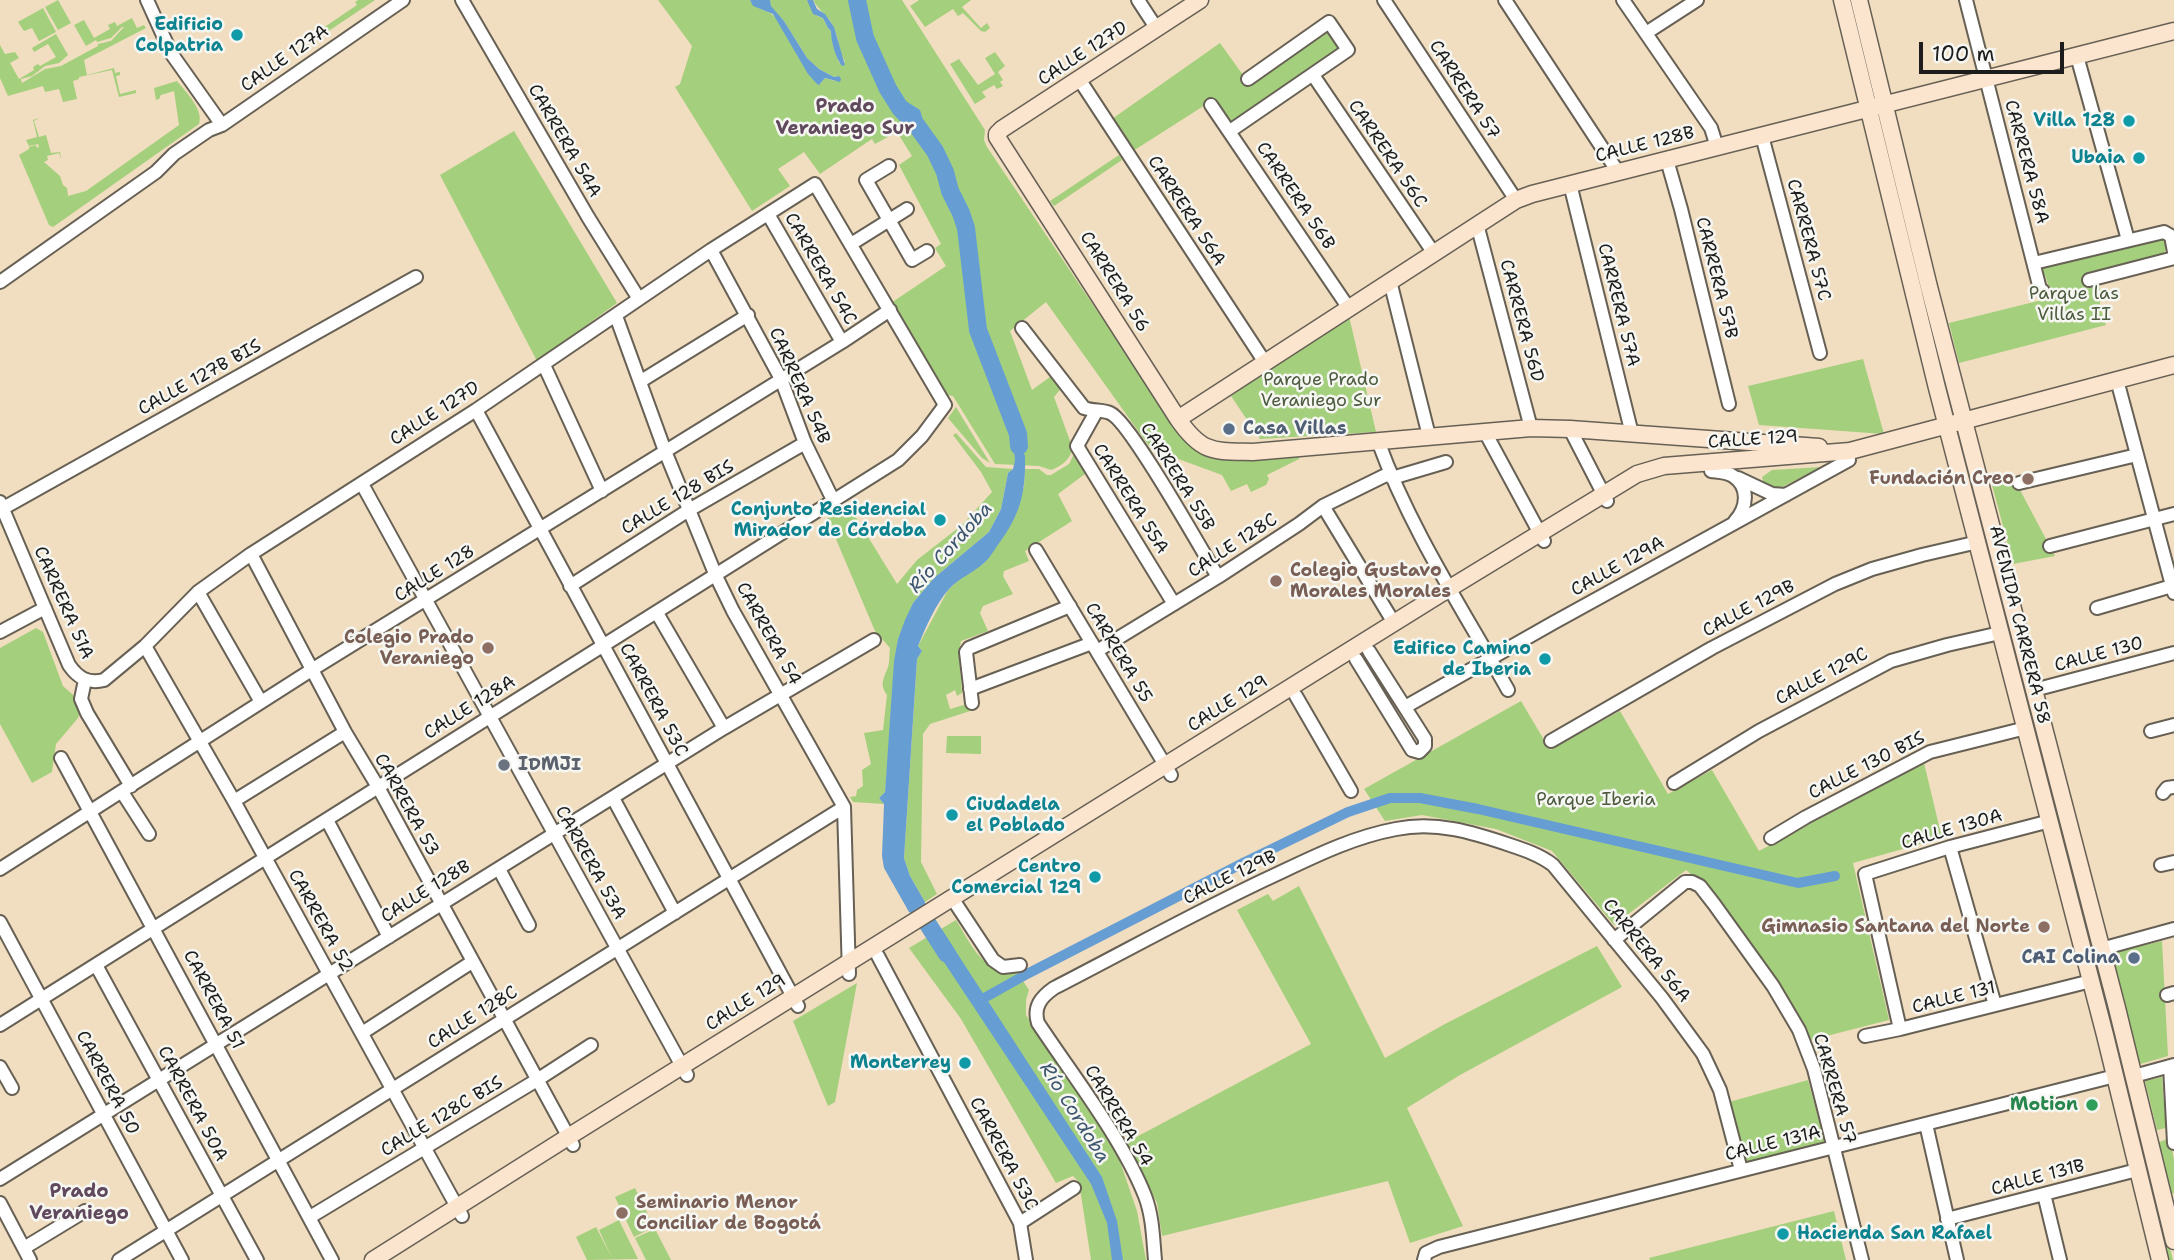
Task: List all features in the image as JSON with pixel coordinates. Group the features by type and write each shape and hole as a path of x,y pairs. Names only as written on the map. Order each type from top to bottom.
{"main road":[{"name":"CALLE 127D","path":"1001,144 997,134 1002,129 1200,0"},
{"name":"AVENIDA CARRERA 58","path":"1842,0 1877,107 1957,429 2034,690 2150,1139 2169,1202 2174,1241"},
{"name":"AVENIDA CARRERA 58","path":"1859,0 1877,107"},
{"name":"CALLE 128B","path":"1178,419 1516,200 2174,31"},
{"name":"CARRERA 56","path":"1001,144 1178,419 1194,439 1207,448 1216,450 1253,452 1378,441"},
{"name":"CALLE 129","path":"1605,497 1651,477 1849,456 2118,385 2174,365"},
{"name":"CALLE 129","path":"2118,385 2174,375"},
{"path":"1378,441 1531,428 1570,429 1769,443 1849,456"},
{"name":"AVENIDA CARRERA 58","path":"1957,429 1978,542 2000,633 2091,981 2160,1260"},
{"name":"CALLE 129","path":"1168,770 1362,655 1452,593 1644,471 1664,466 1849,456"},
{"name":"CALLE 129","path":"373,1260 460,1211 1168,770 1394,623 1452,593"},
{"name":"CALLE 129","path":"849,968 878,956 904,934"},
{"name":"CALLE 129","path":"393,1260 460,1211"}],"street":[{"path":"147,0 171,53 222,125"},
{"name":"CALLE 127A","path":"0,282 160,169 213,136 222,125 403,0"},
{"name":"CARRERA 54A","path":"462,0 588,217 639,299"},
{"path":"1138,0 1157,29"},
{"name":"CARRERA 57","path":"1384,0 1516,200"},
{"path":"1505,0 1618,172"},
{"path":"1623,0 1711,128 1717,147"},
{"path":"1646,33 1697,0"},
{"name":"CARRERA 58A","path":"1966,0 2040,289 2043,291"},
{"path":"1230,131 1348,50 1329,22 1248,79"},
{"path":"2077,56 2128,240"},
{"name":"CARRERA 56C","path":"1313,75 1433,252"},
{"name":"CARRERA 56A","path":"1079,79 1264,361"},
{"name":"CARRERA 56B","path":"1211,105 1348,307"},
{"name":"CARRERA 57C","path":"1762,136 1820,353"},
{"name":"CARRERA 57B","path":"1667,160 1729,404"},
{"path":"889,166 866,180 912,260 927,251"},
{"name":"CALLE 127D","path":"85,680 104,680 145,646 198,592 251,554 476,410 711,250 815,184 851,244"},
{"name":"CARRERA 57A","path":"1570,184 1632,434"},
{"path":"890,310 851,244 907,209"},
{"name":"CARRERA 54C","path":"768,214 842,342"},
{"name":"CARRERA 56D","path":"1477,224 1531,428"},
{"path":"2034,263 2167,233 2171,236 2174,252"},
{"name":"CARRERA 54B","path":"711,250 781,379 805,443 833,500"},
{"path":"2089,280 2174,258"},
{"name":"CALLE 127B BIS","path":"1,507 416,277"},
{"path":"1390,281 1429,436"},
{"name":"CALLE 128","path":"0,869 313,669 890,310"},
{"name":"CALLE 128A","path":"0,1025 898,460 922,436 945,405 890,310"},
{"path":"641,381 748,315"},
{"name":"CARRERA 54","path":"616,316 716,576 844,807 849,968"},
{"name":"CARRERA 55B","path":"1023,328 1084,408 1109,412 1121,420 1218,577"},
{"path":"544,365 601,491"},
{"path":"2097,608 2173,590 2118,385"},
{"name":"CARRERA 53C","path":"476,410 795,1002"},
{"name":"CARRERA 55A","path":"1096,412 1077,446 1174,604"},
{"path":"1570,429 1605,497"},
{"path":"1485,432 1542,537"},
{"path":"1378,441 1415,526 1508,690"},
{"name":"CALLE 128 BIS","path":"570,586 689,510 805,443"},
{"path":"2019,483 2137,455"},
{"name":"CALLE 129A","path":"1405,707 1786,495 1849,456"},
{"name":"CALLE 128C","path":"970,689 1094,647 1218,577 1323,506 1391,476 1446,462"},
{"name":"CALLE 129","path":"1711,471 1734,477 1743,488 1746,503 1739,517 1730,526"},
{"path":"1734,477 1772,494 1786,495"},
{"name":"CARRERA 53A","path":"362,484 685,1070"},
{"path":"1323,506 1394,623"},
{"name":"CARRERA 51A","path":"1,507 69,665 85,680 81,699 87,713 149,834"},
{"path":"2050,546 2174,513"},
{"name":"CALLE 129B","path":"1551,741 1712,648 1835,584 1884,565 1978,542"},
{"name":"CARRERA 55","path":"1036,550 1168,770"},
{"name":"CARRERA 53","path":"251,554 345,732 378,787 570,1141"},
{"path":"198,592 261,702"},
{"path":"972,703 968,648 1070,606"},
{"path":"0,632 45,608"},
{"path":"657,613 724,728"},
{"name":"CALLE 129C","path":"1674,783 1759,731 1884,665 1937,648 2000,633"},
{"name":"CALLE 128B","path":"0,1179 724,728 874,640"},
{"name":"CARRERA 52","path":"145,646 234,801 460,1211"},
{"name":"CALLE 130","path":"2034,690 2174,653"},
{"path":"1362,655 1405,707 1425,739 1425,746 1419,751 1412,750 1362,655"},
{"path":"1296,696 1351,791"},
{"path":"2151,731 2174,725"},
{"name":"CALLE 130 BIS","path":"1771,838 1930,752 2025,728"},
{"path":"234,801 345,732"},
{"name":"CARRERA 51","path":"61,758 332,1260"},
{"path":"613,798 675,913"},
{"name":"CALLE 128C","path":"119,1260 844,807"},
{"path":"327,820 390,937"},
{"name":"CALLE 130A","path":"1900,1029 1865,873 2050,821"},
{"name":"CARRERA 56A","path":"1447,827 1479,834 1544,858 1553,865 1662,998 1703,1054 1719,1087 1741,1171"},
{"name":"CALLE 129B","path":"1041,998 1054,988 1243,889 1342,844 1397,828 1447,827"},
{"path":"1950,847 1995,1005"},
{"path":"499,869 529,925"},
{"name":"CARRERA 57","path":"1614,940 1685,882 1700,886 1714,904 1773,986 1799,1030 1814,1069 1862,1260"},
{"path":"949,906 993,960 1003,967 1020,965"},
{"name":"CARRERA 50","path":"0,922 182,1260"},
{"path":"2101,949 2174,929"},
{"name":"CARRERA 53C","path":"878,956 1020,1223 1026,1260"},
{"path":"362,1033 472,962"},
{"name":"CARRERA 50A","path":"96,965 257,1260"},
{"name":"CALLE 131","path":"1865,1036 2091,981"},
{"name":"CARRERA 54","path":"1041,998 1035,1015 1038,1023 1119,1145 1145,1197 1151,1220 1155,1260"},
{"name":"CALLE 128C BIS","path":"310,1217 591,1045"},
{"path":"2134,1076 2172,1066 2174,1136 2150,1139"},
{"path":"0,1067 12,1088"},
{"name":"CALLE 131A","path":"1424,1260 1426,1253 1439,1247 2115,1076"},
{"path":"1926,1124 1957,1260"},
{"name":"CALLE 131B","path":"1947,1219 2137,1170"},
{"path":"1020,1223 1074,1188"},
{"path":"2044,1194 2060,1260"},
{"path":"0,1203 27,1254 85,1211"}],"green space":[{"path":"58,0 71,23 58,30 45,7"},
{"path":"375,0 327,32 323,28 357,5 355,2"},
{"path":"658,0 750,0 776,18 801,61 820,84 825,78 835,81 839,76 834,77 819,69 807,58 784,21 771,7 770,0 807,0 831,31 839,63 845,62 834,28 813,0 854,0 869,57 878,50 863,0 902,0 985,130 984,140 987,147 1186,440 1208,457 1248,460 1299,456 1299,459 1267,475 1269,479 1266,485 1251,492 1247,484 1231,491 1222,475 1151,449 1046,302 1010,331 1032,390 1054,374 1063,386 1054,397 1073,449 1065,462 1051,470 1039,466 995,464 953,396 947,395 891,303 946,266 935,248 941,244 899,165 912,156 897,132 875,144 872,139 820,174 804,152 778,169 790,186 752,211 675,87 680,84 692,46"},
{"path":"919,0 971,0 962,7 981,28 987,23 990,28 985,32 981,31 963,13 958,16 953,9 925,27 910,6"},
{"path":"43,8 56,32 39,41 32,28 24,31 18,22"},
{"path":"132,18 137,28 144,25 146,28 84,60 87,75 114,68 115,73 120,72 120,75 116,76 120,94 136,90 136,93 119,97 112,70 79,77 73,81 77,99 63,102 59,89 45,92 43,86 8,96 0,78 0,45 5,54 15,52 19,58 10,63 19,79 34,70 33,67 38,64 40,66 56,57 48,44 34,52 32,48 56,34 68,55 59,63 45,66 32,76 21,79 22,83 45,69 61,66 98,44 111,41 124,27 111,38 97,42 96,40 86,46 74,25 84,20 94,38 110,29 108,25 115,22 117,26"},
{"path":"1327,28 1342,50 1231,124 1213,100 1133,151 1112,119 1220,43 1248,82"},
{"path":"995,52 1005,66 998,72 1003,86 997,89 994,85 982,92 986,97 975,104 950,64 959,59 978,85 995,74 985,58"},
{"path":"177,81 197,107 199,124 53,227 49,225 19,155 29,147 39,147 38,144 29,146 26,140 37,137 33,120 39,118 34,121 39,137 46,135 51,153 60,152 61,159 59,153 47,156 48,160 44,162 60,176 68,196 86,191 179,125 174,91 161,95 156,100 154,88"},
{"path":"514,131 617,303 537,361 440,175"},
{"path":"1119,155 1122,160 1054,206 1050,201"},
{"name":"Parque las Villas II","path":"2158,236 2165,245 2163,257 2100,274 2100,307 2106,325 1959,363 1949,323 2046,299 2050,290 2040,266"},
{"name":"Parque Prado Veraniego Sur","path":"1349,316 1376,432 1260,439 1231,396"},
{"path":"1863,359 1884,434 1759,425 1748,386"},
{"path":"956,407 990,463 982,458 948,418"},
{"path":"956,433 986,467 1013,469 1008,473 1001,509 989,532 934,578 913,603 898,639 885,792 879,798 884,804 853,802 850,797 856,796 857,790 863,786 862,770 871,764 864,733 883,730 887,695 883,681 889,665 890,648 875,631 827,518 849,506 897,584 917,560 962,525 992,492 981,472 953,435"},
{"path":"1075,452 1085,474 1058,494 1072,521 1025,551 1029,561 1004,571 1003,576 1013,594 983,606 980,613 988,631 961,641 959,652 962,693 957,696 955,690 946,695 950,709 967,704 970,711 930,724 923,734 921,862 937,894 925,902 910,876 904,858 917,659 922,651 918,646 948,590 963,576 984,563 1024,487 1025,469 1039,469 1051,475 1069,464"},
{"path":"1822,467 1776,490 1765,488 1762,477 1772,470"},
{"path":"2011,473 2055,556 2013,564 1990,477"},
{"path":"1975,514 1996,567 2173,1260 2164,1260"},
{"path":"36,628 43,632 63,686 82,703 78,718 56,744 52,772 32,783 0,724 0,648"},
{"name":"Parque Iberia","path":"1521,701 1550,750 1620,711 1668,794 1712,770 1759,851 1924,763 1942,838 1853,863 1889,1020 1807,1041 1706,887 1686,870 1614,925 1552,851 1496,829 1422,815 1385,821 1364,789"},
{"path":"947,736 981,736 981,754 946,753"},
{"path":"1299,886 1385,1058 1597,946 1622,987 1460,1075 1407,1108 1463,1226 1410,1243 1388,1181 1162,1236 1157,1203 1127,1142 1311,1044 1237,910 1268,894 1273,901"},
{"path":"956,920 973,948 987,964 1006,972 1018,973 1029,990 1026,1015 1116,1150 1137,1211 1146,1260 1091,1260 1079,1182 1073,1176 1056,1183 961,1019 909,948"},
{"path":"2162,941 2168,1056 2137,1065 2110,953"},
{"path":"857,983 835,1102 828,1106 793,1021"},
{"path":"2162,1077 2166,1128 2157,1130 2145,1081"},
{"path":"1808,1080 1825,1143 1745,1162 1729,1102"},
{"path":"2170,1138 2174,1160 2174,1193 2170,1194 2157,1143"},
{"path":"635,1188 654,1227 634,1237 615,1197"},
{"name":"Hacienda San Rafael","path":"1834,1211 1846,1260 1649,1258"},
{"path":"619,1220 638,1259 587,1260 576,1237 596,1227 612,1258 599,1230"},
{"path":"655,1229 671,1260 646,1260 635,1238"}],"water":[{"path":"750,0 770,0 771,6 784,21 807,58 819,69 834,77 839,76 840,82 825,78 817,84 808,74 773,14 753,6"},
{"path":"807,0 813,0 817,9 825,14 834,27 845,65 842,66 835,54 831,31 823,18 813,14"},
{"path":"854,0 863,0 878,50 874,60 869,58"},
{"path":"888,85 901,98 920,110 923,120 919,123 910,122 898,111 885,94 883,88"},
{"path":"1014,416 1017,416 1018,430 1022,433 1026,448 1023,451 1023,493 1016,514 988,560 953,585 944,595 918,646 922,651 917,659 904,858 910,876 925,902 909,912 884,868 884,804 879,798 885,792 894,661 898,639 913,603 934,578 989,532 1001,509 1008,473 1013,469 1015,460 1017,436 1011,431"},
{"path":"942,930 1102,1177 1117,1221 1123,1260 1112,1260 1107,1223 1091,1184 928,938"}],"waterway":[{"name":"Río Cordoba","path":"857,0 865,38 888,89 935,151 961,213 966,228 978,330 1018,434 1019,446"},
{"path":"977,1002 1243,863 1348,812 1390,798 1420,798 1478,809 1798,883 1835,876"},
{"name":"Río Cordoba","path":"915,904 947,954"}],"place":[{"name":"Edificio Colpatria","path":"237,35"},
{"name":"Villa 128","path":"2129,121"},
{"name":"Ubaia","path":"2139,158"},
{"name":"Casa Villas","path":"1229,429"},
{"name":"Fundación Creo","path":"2028,479"},
{"name":"Conjunto Residencial Mirador de Córdoba","path":"940,520"},
{"name":"Colegio Gustavo Morales Morales","path":"1276,581"},
{"name":"Colegio Prado Veraniego","path":"488,648"},
{"name":"Edifico Camino de Iberia","path":"1545,659"},
{"name":"IDMJI","path":"504,765"},
{"name":"Ciudadela el Poblado","path":"952,815"},
{"name":"Centro Comercial 129","path":"1095,877"},
{"name":"Gimnasio Santana del Norte","path":"2044,927"},
{"name":"CAI Colina","path":"2134,958"},
{"name":"Monterrey","path":"965,1063"},
{"name":"Motion","path":"2092,1105"},
{"name":"Seminario Menor Conciliar de Bogotá","path":"622,1213"},
{"name":"Hacienda San Rafael","path":"1783,1234"}],"district":[{"name":"Prado Veraniego Sur","path":"845,118"},
{"name":"Prado Veraniego","path":"79,1203"}]}
